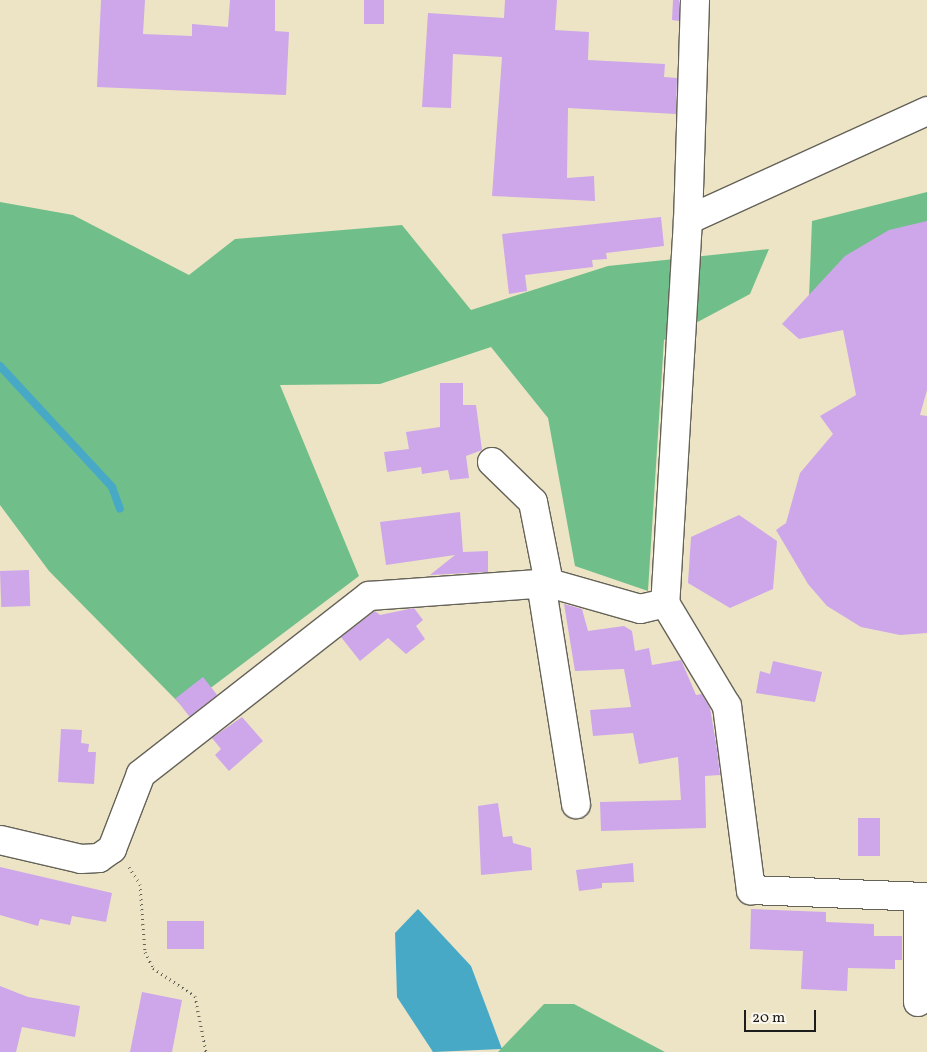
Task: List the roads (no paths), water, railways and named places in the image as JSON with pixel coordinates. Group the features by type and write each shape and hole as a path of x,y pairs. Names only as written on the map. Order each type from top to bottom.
{"street":[{"path":"695,0 688,220 665,603 727,706 751,890 923,897 918,1002"},
{"path":"688,220 927,111"},
{"path":"492,462 533,502 576,804"},
{"path":"0,840 81,859 99,858 112,849 140,774 368,596 545,583 640,609 665,603"}],"water":[{"path":"418,909 471,966 502,1049 433,1052 397,997 395,933"}],"waterway":[{"path":"0,366 112,487 120,509"}]}
